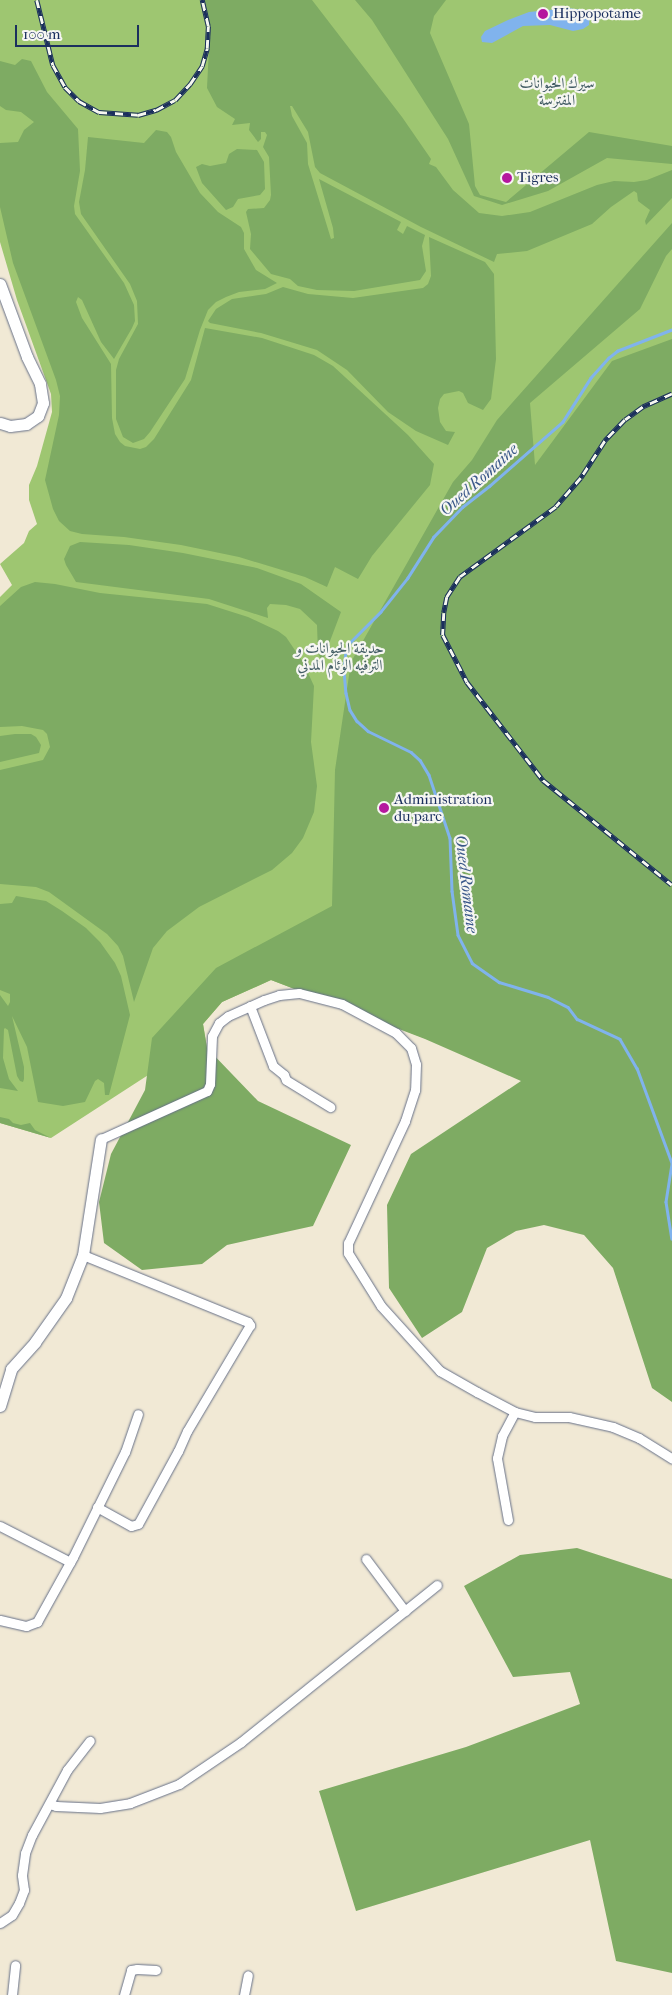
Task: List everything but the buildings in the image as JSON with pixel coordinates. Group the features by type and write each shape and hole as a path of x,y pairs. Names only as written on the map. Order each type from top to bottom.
{"street":[{"path":"0,284 20,340 40,384 43,404 38,416 26,424 10,426 0,423"},
{"path":"0,1406 10,1369 35,1342 66,1298 83,1255 101,1140 207,1091 210,1084 212,1036 219,1024 228,1016 279,995 299,993 342,1004 396,1034 411,1048 416,1064 415,1090 405,1121 348,1243 348,1253 361,1270 381,1306 440,1371 515,1412 536,1417 569,1417 613,1428 639,1438 672,1459"},
{"path":"250,1006 273,1066 284,1075 286,1080 330,1107"},
{"path":"83,1255 248,1322 250,1325 186,1431 178,1451 138,1524 131,1526 97,1507"},
{"path":"508,1520 497,1458 502,1436 515,1412"},
{"path":"0,1620 26,1626 37,1622 70,1562 125,1452 138,1414"},
{"path":"0,1526 70,1562"},
{"path":"366,1558 405,1611"},
{"path":"50,1804 56,1806 100,1808 130,1803 179,1784 241,1742 437,1585"},
{"path":"0,1922 12,1915 19,1904 24,1890 22,1875 25,1853 32,1835 67,1770 90,1741"},
{"path":"12,1995 15,1965"},
{"path":"124,1995 131,1970 137,1968 156,1970"},
{"path":"244,1995 248,1975"}],"green space":[{"name":"حديقة الحيوانات و الترفيه الوئام المدني","path":"0,0 672,0 672,1255 558,1106 503,1068 271,980 222,1002 203,1024 207,1048 176,1057 51,1138 0,1123 0,597 12,585 0,564 24,543 29,531 37,524 29,500 29,485 37,466 52,412 51,394 17,300 0,242"},
{"path":"202,0 312,0 402,117 431,159 429,164 436,167 453,190 479,213 502,216 530,212 597,185 614,181 634,182 647,180 672,170 672,198 646,225 645,221 650,210 638,201 637,193 634,191 611,207 592,224 527,251 497,254 494,262 421,227 320,173 315,167 308,132 292,106 290,106 292,116 307,143 308,164 331,239 334,238 333,228 319,179 401,222 397,230 403,234 407,226 425,235 422,246 426,271 420,280 354,291 317,290 298,286 290,279 271,274 250,249 251,234 246,212 248,209 264,208 271,195 269,157 263,147 267,135 265,132 261,132 261,139 258,142 249,130 250,123 232,125 235,119 217,107 207,88 210,27"},
{"path":"355,0 446,0 434,16 430,33 469,124 475,186 480,195 506,202 589,132 672,146 672,164 607,158 548,191 502,205 474,196 448,139 372,20"},
{"path":"22,59 31,61 47,92 78,129 80,171 74,206 75,214 124,283 134,305 135,321 114,359 101,342 82,300 78,297 76,302 82,318 111,364 112,418 115,434 120,442 125,446 140,449 146,447 154,439 191,380 205,328 262,338 314,355 333,366 408,435 434,464 430,485 372,556 358,579 335,567 327,587 305,577 239,557 181,545 124,537 82,534 70,531 59,521 53,509 45,480 59,415 60,396 56,380 13,263 0,207 0,143 18,142 24,130 34,122 21,112 6,110 0,106 0,61 15,65"},
{"path":"156,130 167,132 171,137 176,152 200,193 218,212 241,227 244,233 244,249 256,270 277,283 265,289 239,292 226,297 216,302 208,310 185,379 150,432 144,439 133,443 123,437 116,419 116,370 119,359 138,324 137,301 130,284 81,214 79,202 85,170 88,137 144,143"},
{"path":"237,149 257,150 264,162 265,189 260,195 238,199 233,207 226,210 202,183 196,167 202,164 210,166 226,163 229,154"},
{"path":"672,223 672,249 666,256 640,309 530,403 535,465 612,361 672,339 672,1402 652,1388 613,1268 584,1235 544,1225 516,1231 487,1248 462,1312 422,1338 389,1288 387,1205 411,1154 521,1081 425,1039 271,980 222,1002 203,1024 207,1048 258,1101 351,1145 313,1226 227,1245 202,1264 142,1270 104,1243 99,1202 111,1154 145,1090 152,1038 216,968 332,906 335,770 351,662 453,482 472,460 497,420"},
{"path":"429,237 485,262 494,274 496,359 491,399 483,410 468,403 463,393 459,391 444,394 440,399 438,408 440,422 446,431 455,432 448,445 416,431 388,412 347,370 317,350 261,333 210,323 208,321 216,309 232,299 266,294 283,287 308,294 353,298 423,288 428,284 431,276"},
{"path":"80,542 129,545 183,553 257,568 301,584 341,612 322,662 318,653 317,625 300,609 286,605 270,604 267,608 268,618 209,599 76,582 64,559 70,546"},
{"path":"35,582 100,593 207,604 248,617 278,631 286,637 303,662 314,686 311,742 317,786 314,812 303,838 292,853 272,870 199,907 167,931 153,948 134,1002 123,956 118,946 107,934 49,892 36,887 0,884 0,770 43,760 50,747 47,734 43,730 22,726 0,727 0,606 21,587"},
{"path":"31,734 36,737 41,745 39,753 0,762 0,736"},
{"path":"16,896 46,901 62,911 86,928 100,942 115,963 121,976 130,1015 109,1095 105,1095 104,1083 98,1079 95,1081 85,1102 63,1106 38,1102 27,1047 12,1016 24,1067 24,1079 23,1082 20,1081 17,1076 8,1030 5,1028 3,1058 9,1079 18,1091 0,1088 0,995 8,1006 10,994 0,990 0,904 12,903"},
{"path":"0,1117 21,1125 30,1123 35,1130 51,1138 0,1123"},
{"path":"577,1548 672,1579 672,1973 616,1961 590,1840 356,1911 319,1791 466,1747 580,1704 570,1672 513,1677 464,1586 520,1555"}],"water":[{"path":"568,8 582,10 590,15 589,25 583,29 573,31 550,25 523,26 492,43 482,42 481,37 485,31 508,20 529,12"}],"waterway":[{"name":"Oued Romaine","path":"672,330 618,351 609,358 591,378 563,422 463,507 434,537 408,578 381,612 349,644 346,651 344,671 350,710 357,721 368,731 411,752 420,760 429,775 450,838 452,891 458,935 472,963 499,982 548,997 568,1007 577,1019 620,1039 637,1068 672,1163"},
{"name":"Oued Romaine","path":"672,1164 666,1202 672,1239"}],"railway":[{"path":"37,0 53,65 65,87 79,101 99,112 138,115 156,110 175,100 190,84 202,66 207,48 208,26 202,0"},
{"path":"672,394 643,407 625,420 605,441 581,478 556,507 460,577 447,597 443,635 467,682 543,780 672,885"}],"place":[{"name":"Hippopotame","path":"543,14"},
{"name":"Tigres","path":"507,178"},
{"name":"Administration du parc","path":"384,808"}],"park label":[{"name":"سيرك الحيوانات المفترسة","path":"557,92"}]}
